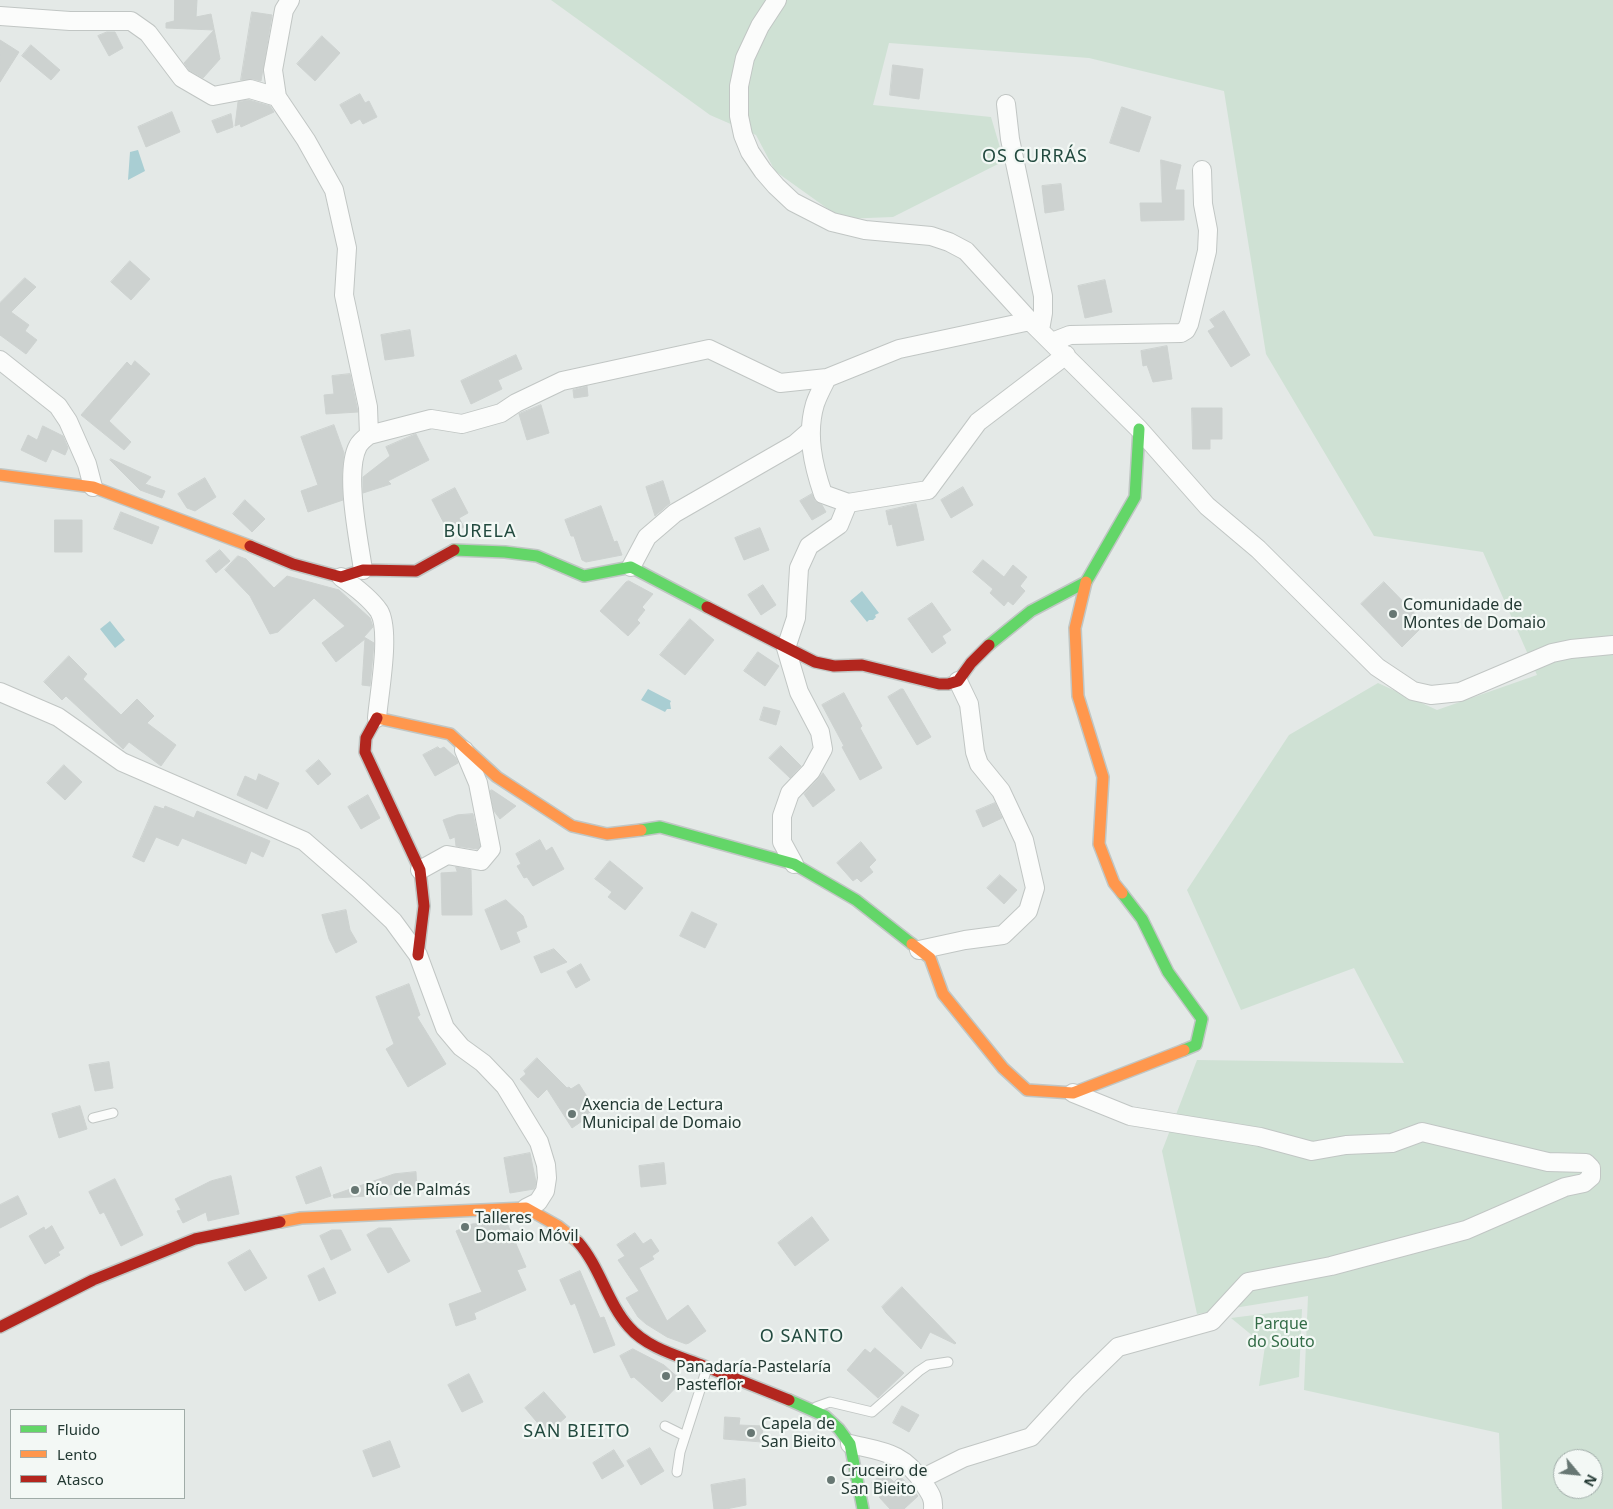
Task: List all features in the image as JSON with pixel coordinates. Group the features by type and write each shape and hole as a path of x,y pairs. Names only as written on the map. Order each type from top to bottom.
{"street":[{"path":"290,0 284,10 273,70 277,97 306,140 334,190 347,248 344,295 368,407 369,435"},
{"path":"777,0 760,26 745,58 739,86 739,116 743,135 750,152 763,172 793,202 832,222 865,230 931,236 949,242 966,251 1041,331 1139,430 1207,506 1258,549 1377,667 1413,690 1431,694 1460,692 1552,653 1613,645"},
{"path":"0,16 70,21 131,21 148,33 182,78 214,96 250,89 277,97"},
{"path":"1006,104 1010,139 1043,296 1041,331"},
{"path":"363,570 353,493 352,470 358,446 369,435 431,419 462,424 501,413 516,403 562,381 709,349 780,383 827,378 899,349 1041,331 1070,335 1181,333 1190,324 1207,251 1208,230 1203,204 1202,170"},
{"path":"827,378 815,404 810,439 816,472 823,494 848,503 928,490 978,422 1066,355"},
{"path":"0,360 58,406 68,421 87,464 93,488"},
{"path":"631,567 647,537 675,513 796,444 811,430"},
{"path":"1073,1093 1196,1045 1202,1018 1168,972 1142,919 1114,883 1098,844 1103,777 1078,696 1075,628 1086,582 1135,497 1139,430"},
{"path":"0,475 93,488 293,564 341,577 353,585 379,612 385,635 377,718 366,738 365,752 420,870 424,906 418,955"},
{"path":"794,864 782,842 782,816 790,793 811,771 823,749 820,732 799,692 786,648 796,618 799,568 809,546 839,525 848,503"},
{"path":"341,577 363,570 416,571 453,550 505,552 537,556 584,576 631,567 815,662 834,666 862,665 939,684 958,681 987,646 1031,611 1086,582"},
{"path":"919,950 965,940 1003,935 1028,911 1035,888 1024,840 1001,791 979,764 975,752 969,704 958,681"},
{"path":"0,692 58,717 122,762 304,841 359,889 393,921 418,955 445,1028 461,1047 483,1063 505,1086 539,1142 546,1164 547,1178 545,1191 538,1202 526,1208 301,1218 195,1239 93,1280 0,1327"},
{"path":"377,718 450,734 497,777 572,826 607,834 660,827 794,864 856,900 930,958 943,994 1003,1068 1027,1090 1073,1093 1130,1116 1260,1137 1312,1151 1346,1145 1392,1143 1422,1132 1548,1162 1586,1163 1592,1168 1591,1177 1584,1183 1565,1187 1466,1230 1331,1266 1248,1282 1212,1321 1118,1347 1078,1386 1031,1437 963,1458 928,1493 904,1460 891,1453 850,1444"},
{"path":"420,870 447,855 481,861 491,849 478,783 463,745"},
{"path":"526,1208 552,1222 575,1239 606,1287 613,1306 628,1327 661,1349 809,1409 832,1422 850,1444 863,1508"}],"lane":[{"path":"93,1118 113,1113"},
{"path":"809,1409 830,1402 872,1412 928,1365 948,1362"},
{"path":"677,1472 680,1452 707,1367"},
{"path":"665,1426 685,1436"}],"green space":[{"path":"551,0 1613,0 1613,1509 1502,1509 1499,1433 1304,1390 1308,1296 1197,1314 1162,1151 1197,1060 1404,1063 1354,968 1241,1010 1187,890 1289,735 1378,683 1437,710 1537,675 1483,552 1374,536 1266,354 1224,91 1089,58 889,43 873,105 991,117 1004,161 893,217 842,219 775,171 756,135 710,115"},
{"name":"Parque do Souto","path":"1302,1309 1299,1377 1259,1386 1265,1346 1231,1318"}],"water":[{"path":"138,150 145,171 128,180 130,152"},
{"path":"862,591 879,613 875,615 876,617 873,620 867,622 850,601"},
{"path":"110,621 125,640 115,648 100,629"},
{"path":"648,689 671,701 671,709 667,709 665,712 641,700"}],"building":[{"path":"175,0 197,0 196,17 211,14 220,59 203,78 189,70 184,63 214,30 166,28 166,23 174,21"},
{"path":"252,12 272,15 261,81 253,79 241,80"},
{"path":"107,32 115,32 123,48 109,56 98,36"},
{"path":"322,36 340,53 315,81 297,64"},
{"path":"0,40 19,52 0,82"},
{"path":"31,45 60,70 51,80 22,56"},
{"path":"893,65 923,69 919,99 890,95"},
{"path":"360,94 365,103 369,101 377,117 363,124 360,119 351,124 340,105"},
{"path":"249,100 270,106 274,112 241,127 240,124 235,126 238,102"},
{"path":"1122,107 1151,117 1139,152 1110,143"},
{"path":"172,112 180,132 146,147 138,127"},
{"path":"231,114 233,127 217,133 212,121"},
{"path":"1161,160 1181,165 1175,190 1184,190 1184,220 1141,221 1140,203 1162,203"},
{"path":"1061,184 1064,210 1045,213 1042,186"},
{"path":"130,261 150,279 131,300 111,282"},
{"path":"25,278 36,287 11,312 29,325 25,331 37,340 26,354 0,335 0,303"},
{"path":"1105,280 1112,312 1085,318 1078,286"},
{"path":"1224,311 1250,355 1231,367 1208,331 1215,327 1210,320"},
{"path":"410,330 414,356 385,360 381,335"},
{"path":"1167,346 1172,379 1153,382 1147,365 1143,366 1141,351"},
{"path":"516,355 522,369 498,380 502,389 471,404 461,381"},
{"path":"135,361 150,374 109,421 131,442 124,450 81,415 127,362 131,366"},
{"path":"350,374 358,412 326,414 324,395 334,394 332,376"},
{"path":"587,386 588,396 574,398 573,390"},
{"path":"541,405 549,433 527,440 519,414"},
{"path":"1192,408 1222,408 1222,439 1210,439 1210,449 1193,449"},
{"path":"334,425 344,453 342,472 343,500 308,512 301,491 318,485 301,437"},
{"path":"43,426 63,436 68,448 65,455 52,449 46,462 21,450 28,435 37,440"},
{"path":"416,434 429,460 388,481 391,484 363,493 363,477 390,456 386,447"},
{"path":"111,459 151,477 145,484 165,491 162,498 140,490"},
{"path":"205,478 216,497 195,511 187,508 178,494"},
{"path":"663,481 670,503 655,516 646,487"},
{"path":"963,487 973,505 951,518 941,500"},
{"path":"455,488 468,513 459,518 464,527 450,535 432,500"},
{"path":"812,494 815,501 822,505 826,512 812,520 800,501"},
{"path":"245,500 265,519 252,532 233,514"},
{"path":"916,504 924,540 897,546 892,524 889,525 886,511"},
{"path":"601,506 614,542 617,541 622,555 586,562 582,560 574,536 571,536 565,520"},
{"path":"121,512 159,527 152,544 114,529"},
{"path":"55,520 82,520 82,552 55,552"},
{"path":"760,528 769,550 744,560 735,538"},
{"path":"220,550 230,561 216,573 206,561"},
{"path":"238,556 246,559 274,588 287,576 339,590 370,618 373,627 364,637 374,643 370,686 362,685 365,639 336,662 322,643 345,626 314,598 278,632 270,634 250,596 225,570"},
{"path":"983,560 1004,577 1013,565 1027,577 1020,586 1025,591 1013,605 1008,601 1004,606 990,593 993,589 973,572"},
{"path":"629,581 653,594 642,607 645,610 637,620 640,623 628,636 600,611"},
{"name":"Comunidade de Montes de Domaio","path":"1384,582 1425,624 1402,647 1361,604"},
{"path":"763,585 776,605 761,615 748,595"},
{"path":"932,603 951,630 942,636 946,643 932,653 908,619"},
{"path":"690,619 714,640 685,675 660,655"},
{"path":"758,652 779,666 765,686 744,671"},
{"path":"69,656 87,674 83,679 121,715 137,699 154,716 147,723 176,745 161,766 129,742 123,749 66,696 62,700 44,682"},
{"path":"903,689 931,737 917,745 888,697"},
{"path":"844,693 862,726 860,728 882,768 860,780 822,705"},
{"path":"764,707 780,711 776,725 760,720"},
{"path":"781,746 801,766 790,778 769,758"},
{"path":"438,747 440,749 444,747 456,758 458,763 435,776 423,755"},
{"path":"319,760 331,774 318,785 306,771"},
{"path":"64,765 82,782 65,800 47,783"},
{"path":"823,773 835,790 813,807 804,794"},
{"path":"259,774 279,783 267,809 237,795 245,776 256,781"},
{"path":"492,790 516,806 500,819 494,811 490,791"},
{"path":"368,795 380,818 361,829 348,807"},
{"path":"995,803 1002,818 983,827 976,811"},
{"path":"155,806 164,809 165,806 194,818 197,811 270,841 263,857 251,851 246,864 182,838 178,846 156,837 144,862 133,857"},
{"path":"473,814 480,846 477,849 456,846 455,837 450,839 443,820 457,815"},
{"path":"540,840 546,851 552,847 564,869 533,886 527,877 524,878 517,866 521,864 516,854"},
{"path":"861,842 876,860 869,867 873,872 861,882 857,878 853,881 837,863"},
{"path":"610,861 643,888 625,910 608,897 612,892 595,879"},
{"path":"456,867 471,870 472,915 442,915 441,873 457,872"},
{"path":"1000,875 1017,890 1004,904 987,888"},
{"path":"506,900 523,916 527,927 516,932 520,942 501,950 485,910"},
{"path":"346,910 350,930 357,942 336,953 329,939 322,915"},
{"path":"692,912 717,924 705,948 680,936"},
{"path":"554,949 567,962 541,973 534,957"},
{"path":"581,964 590,980 576,988 567,972"},
{"path":"409,984 420,1015 417,1017 446,1064 408,1087 386,1049 394,1044 376,997"},
{"path":"537,1058 567,1088 571,1089 579,1084 595,1109 587,1114 588,1117 572,1128 547,1089 538,1098 520,1079 526,1074 524,1071"},
{"path":"109,1062 113,1088 95,1091 89,1065"},
{"path":"80,1106 87,1129 59,1138 52,1114"},
{"path":"530,1153 536,1182 534,1189 510,1193 504,1158"},
{"path":"664,1163 666,1184 641,1187 639,1166"},
{"path":"321,1167 331,1196 306,1204 296,1177"},
{"path":"416,1172 417,1193 334,1198 333,1195 394,1174"},
{"path":"231,1176 239,1214 208,1221 206,1212 183,1223 177,1211 181,1210 175,1199 211,1181"},
{"path":"115,1179 143,1235 121,1246 104,1212 100,1214 89,1192"},
{"path":"18,1196 27,1214 0,1228 0,1205"},
{"path":"812,1217 829,1240 795,1266 778,1243"},
{"path":"507,1223 526,1267 517,1270 526,1290 474,1313 476,1319 456,1326 449,1304 482,1292 456,1231 472,1224"},
{"path":"52,1226 64,1248 58,1252 60,1255 45,1264 29,1236 44,1227 45,1230"},
{"path":"379,1228 391,1228 410,1261 388,1273 367,1235"},
{"path":"332,1230 341,1230 351,1250 331,1260 320,1236"},
{"path":"635,1233 643,1244 651,1239 659,1251 652,1256 654,1259 639,1268 667,1321 688,1305 706,1331 689,1343 686,1344 667,1337 646,1324 638,1317 626,1298 639,1291 618,1260 625,1256 617,1245"},
{"path":"250,1250 267,1278 245,1291 228,1263"},
{"path":"324,1268 336,1293 319,1301 308,1276"},
{"path":"580,1271 600,1318 604,1317 615,1345 594,1353 575,1303 571,1305 560,1280"},
{"path":"902,1287 955,1344 930,1332 921,1349 886,1313 882,1307"},
{"path":"875,1348 904,1373 878,1398 847,1370 865,1349 870,1353"},
{"path":"633,1349 664,1365 682,1381 662,1402 634,1377 631,1378 620,1356"},
{"path":"469,1374 483,1402 462,1412 448,1385"},
{"path":"544,1392 566,1417 547,1434 525,1408"},
{"path":"902,1406 919,1415 909,1432 893,1423"},
{"path":"725,1417 740,1418 739,1425 763,1426 762,1442 724,1439"},
{"path":"390,1441 400,1467 373,1477 363,1451"},
{"path":"650,1448 664,1471 641,1485 627,1461"},
{"path":"614,1450 624,1466 602,1479 593,1463"},
{"path":"884,1472 894,1482 900,1476 918,1496 904,1509 890,1509 879,1497 882,1494 872,1483"},
{"path":"745,1479 746,1505 714,1509 711,1485"}],"traffic: fast":[{"path":"989,645 1031,611 1086,582 1135,497 1139,429"},
{"path":"454,550 505,552 537,556 584,576 631,567 707,607"},
{"path":"641,830 660,827 794,864 856,900 912,944"},
{"path":"1122,893 1142,919 1168,972 1202,1019 1196,1045 1184,1050"},
{"path":"789,1400 825,1416 839,1429 850,1444 863,1509"}],"traffic: slow":[{"path":"0,475 93,487 250,546"},
{"path":"1086,582 1075,628 1078,696 1103,777 1099,844 1114,883 1122,893"},
{"path":"377,718 450,734 497,777 572,826 607,834 641,830"},
{"path":"912,944 930,958 943,994 1003,1068 1027,1090 1073,1093 1184,1050"},
{"path":"280,1222 301,1218 526,1208 558,1226 578,1242"}],"traffic: jam":[{"path":"250,546 293,564 341,577 363,570 416,571 454,550"},
{"path":"707,607 815,662 834,666 862,665 939,684 958,681 971,663 989,645"},
{"path":"377,718 366,738 365,752 420,870 424,906 418,955"},
{"path":"0,1327 93,1280 195,1239 280,1222"},
{"path":"578,1242 592,1262 621,1317 645,1341 664,1351 789,1400"}],"place":[{"name":"Comunidade de Montes de Domaio","path":"1393,614"},
{"name":"Axencia de Lectura Municipal de Domaio","path":"572,1114"},
{"name":"Río de Palmás","path":"355,1190"},
{"name":"Talleres Domaio Móvil","path":"465,1227"},
{"name":"Panadaría-Pastelaría Pasteflor","path":"666,1376"},
{"name":"Capela de San Bieito","path":"751,1433"},
{"name":"Cruceiro de San Bieito","path":"831,1480"}],"district":[{"name":"OS CURRÁS","path":"1035,157"},
{"name":"BURELA","path":"480,532"},
{"name":"O SANTO","path":"802,1337"},
{"name":"SAN BIEITO","path":"577,1432"}]}
